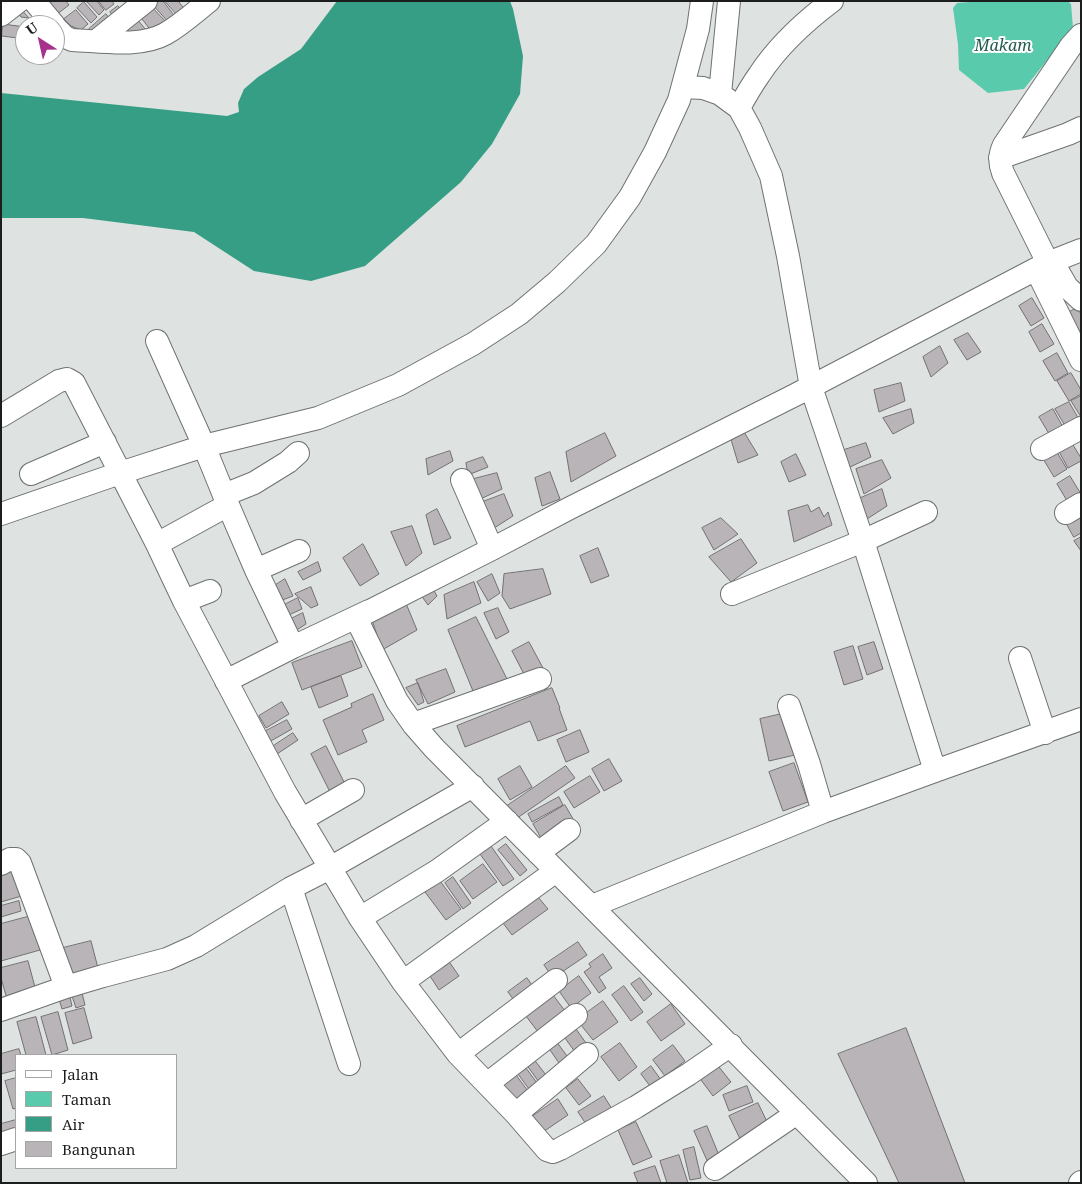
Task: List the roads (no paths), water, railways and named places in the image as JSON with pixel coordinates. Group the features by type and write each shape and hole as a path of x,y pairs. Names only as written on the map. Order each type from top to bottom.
{"street":[{"path":"1,15 19,1"},
{"path":"34,1 45,15"},
{"path":"96,41 146,1"},
{"path":"65,37 72,40 96,41 134,42 150,40 165,34 186,8 209,1"},
{"path":"1,514 204,446 318,418 398,385 472,344 519,314 557,282 596,244 630,197 655,152 679,100 698,29 702,1"},
{"path":"720,94 729,1"},
{"path":"739,108 759,74 783,44 812,16 832,1"},
{"path":"1081,35 1071,46 1004,145 1000,158 1000,166 1045,264 1081,360"},
{"path":"683,87 703,88 720,94 739,108 771,176 788,256 810,387 863,540 935,771"},
{"path":"1000,158 1081,128"},
{"path":"226,681 492,549 810,387 1045,264 1081,250"},
{"path":"1045,264 1059,274 1067,286 1081,300"},
{"path":"157,341 256,570 293,647"},
{"path":"1,416 59,381 67,379 74,383 157,544 184,601 285,792 360,918 403,982 458,1054 516,1114 547,1150 553,1152 560,1149 636,1107 731,1045"},
{"path":"1042,449 1081,428"},
{"path":"31,474 105,442"},
{"path":"157,544 288,462 298,453"},
{"path":"462,480 492,549"},
{"path":"732,594 926,512"},
{"path":"256,570 299,551"},
{"path":"184,601 210,591"},
{"path":"356,618 397,700 413,724 434,748 866,1183"},
{"path":"1020,658 1045,733"},
{"path":"413,724 540,679"},
{"path":"789,706 823,812"},
{"path":"592,906 823,812 1081,719"},
{"path":"1,1010 66,987 168,959 196,946 291,888 330,868 473,786"},
{"path":"301,820 353,790"},
{"path":"360,918 437,872 507,821"},
{"path":"538,853 569,830"},
{"path":"1,864 10,859 16,859 20,863 66,987"},
{"path":"403,982 556,871"},
{"path":"291,888 349,1064"},
{"path":"458,1054 556,980"},
{"path":"487,1084 576,1015"},
{"path":"516,1114 587,1054"},
{"path":"715,1169 797,1113"},
{"path":"1,1144 15,1139"}],"water":[{"path":"337,1 510,1 523,56 520,94 492,144 461,182 365,266 311,281 254,271 194,232 83,218 1,218 1,93 227,116 239,112 238,103 244,89 258,77 301,49"}],"park label":[{"name":"Makam","path":"1003,46"}]}
